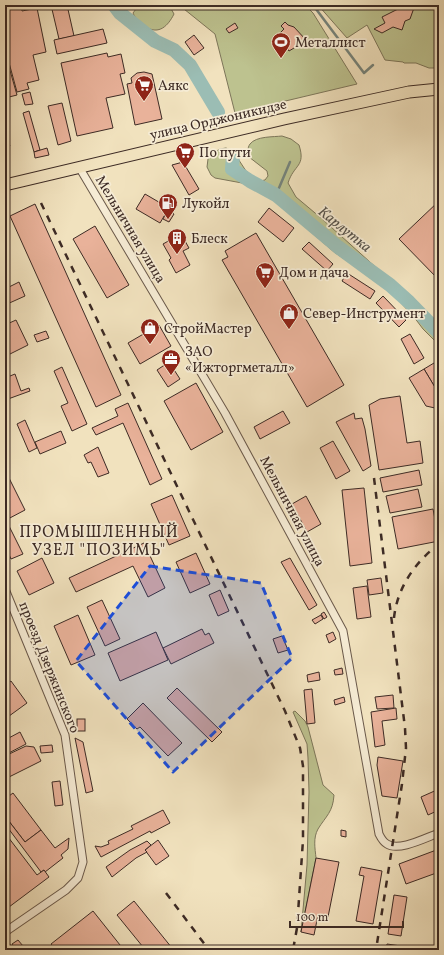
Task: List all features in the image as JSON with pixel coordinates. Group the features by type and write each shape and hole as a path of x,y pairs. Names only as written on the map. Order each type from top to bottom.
{"main road":[{"name":"улица Орджоникидзе","path":"5,185 193,140 409,92 439,89"}],"street":[{"name":"Мельничная улица","path":"79,167 225,413 344,631 379,834 387,845 399,846 407,845 439,833"},
{"name":"проезд Дзержинского","path":"5,589 65,735 83,862 78,878 66,890 5,932"},
{"path":"5,944 9,950"}],"highlighted area":[{"path":"150,566 261,583 292,658 173,772 76,661"}],"green space":[{"path":"139,5 169,5 174,14 163,28 159,30 151,29 140,23 133,13"},
{"name":"Металлист","path":"179,5 305,5 313,13 357,84 235,113 215,34"},
{"path":"318,5 439,5 439,68 429,68 416,63 385,60 367,25 347,38"},
{"path":"282,136 291,139 299,145 301,152 300,162 290,177 288,183 296,197 439,324 439,345 387,288 334,252 273,199 242,183 215,178 211,175 207,167 208,159 213,153 220,149 226,148 233,151 246,171 260,181 265,180 268,176 267,171 249,157 249,146 253,141 261,138"},
{"path":"295,711 305,721 308,727 323,785 334,795 331,810 315,836 316,858 301,932 307,865 309,792 307,744 293,712"}],"building":[{"path":"5,5 11,5 11,7 21,5 22,11 37,8 46,52 33,55 39,80 27,83 29,89 17,92 5,48"},
{"path":"51,5 67,5 74,36 59,39"},
{"path":"401,5 415,5 410,19 405,21 402,30 393,27 382,33 374,29 385,23 382,17 400,8"},
{"path":"285,22 294,27 306,40 305,44 299,45 289,51 277,36 284,29 281,26"},
{"path":"235,23 238,28 229,33 226,29"},
{"path":"103,29 107,43 57,54 54,40"},
{"path":"194,35 204,48 194,55 185,42"},
{"path":"5,53 17,95 5,98"},
{"path":"107,53 108,57 121,54 125,73 120,74 125,94 106,98 113,128 77,136 61,63"},
{"name":"Аякс","path":"144,72 152,74 162,119 135,125 127,84 132,83 131,78 137,73"},
{"path":"30,92 33,104 25,105 22,94"},
{"path":"62,103 71,141 58,145 48,106"},
{"path":"29,111 40,150 34,152 23,113"},
{"path":"5,137 10,146 5,149"},
{"path":"47,148 49,155 35,158 34,152"},
{"path":"183,162 199,189 189,195 172,165"},
{"path":"145,194 169,208 160,223 136,209"},
{"path":"439,201 439,280 399,239"},
{"path":"35,204 121,395 96,407 10,216"},
{"path":"269,208 294,228 283,242 258,222"},
{"path":"167,211 174,214 169,222 163,219"},
{"path":"95,226 129,285 107,298 73,239"},
{"path":"256,233 344,385 307,407 222,260 228,257 225,251"},
{"name":"Блеск","path":"181,234 189,248 183,251 190,265 176,273 169,260 171,258 163,244"},
{"path":"309,242 333,264 327,271 302,249"},
{"path":"347,273 375,291 370,299 342,281"},
{"path":"19,282 25,296 5,305 5,289"},
{"path":"383,296 406,320 399,327 376,303"},
{"path":"16,320 28,345 8,355 5,349 5,325"},
{"name":"СтройМастер","path":"159,325 171,346 140,364 128,343"},
{"path":"46,331 49,338 37,342 34,335"},
{"path":"410,334 424,358 414,364 401,339"},
{"path":"439,360 439,394 424,369"},
{"path":"169,362 180,379 168,387 157,370"},
{"path":"62,367 87,424 72,431 61,406 68,403 54,371"},
{"path":"424,369 439,394 439,415 435,408 426,406 409,378"},
{"path":"15,374 21,391 29,388 30,391 8,399 5,390 5,378"},
{"path":"196,383 223,432 191,450 164,401"},
{"path":"400,396 407,443 420,441 423,463 379,470 369,405 380,399"},
{"path":"128,403 162,479 150,485 123,423 96,435 92,428 118,416 115,409"},
{"path":"283,411 290,423 260,439 254,427"},
{"path":"354,413 355,419 362,418 371,466 363,471 336,422"},
{"path":"25,420 37,448 29,452 17,424"},
{"path":"61,431 66,443 40,454 35,442"},
{"path":"333,441 350,471 336,479 320,448"},
{"path":"436,441 439,441 439,456 437,457"},
{"path":"98,447 109,473 98,477 91,462 88,463 84,455"},
{"path":"419,470 422,485 383,492 380,478"},
{"path":"7,474 25,510 6,520 23,554 11,559 5,546 5,475"},
{"path":"364,488 372,563 350,566 342,490"},
{"path":"418,489 422,507 390,513 386,496"},
{"path":"172,495 190,536 169,545 151,504"},
{"path":"306,496 321,524 307,532 292,504"},
{"path":"433,509 439,541 398,549 392,517"},
{"path":"144,543 165,588 148,597 133,566 76,592 69,578"},
{"path":"196,553 210,584 190,593 176,562"},
{"path":"42,558 54,583 29,595 17,571"},
{"path":"290,558 317,605 309,610 281,562"},
{"path":"381,578 383,593 369,595 367,580"},
{"path":"367,586 371,617 357,619 353,588"},
{"path":"220,590 229,611 218,616 209,595"},
{"path":"102,600 120,639 105,646 87,607"},
{"path":"324,612 327,617 324,619 321,614"},
{"path":"78,615 95,655 71,665 54,626"},
{"path":"321,615 323,619 315,624 312,620"},
{"path":"202,629 205,635 209,633 214,643 171,664 163,648"},
{"path":"156,632 168,660 120,681 108,653"},
{"path":"333,632 336,639 329,643 326,635"},
{"path":"282,636 288,650 278,653 273,639"},
{"path":"342,668 343,674 335,675 334,670"},
{"path":"319,672 320,680 308,682 307,675"},
{"path":"11,681 27,703 5,719 5,685"},
{"path":"177,688 222,732 212,742 167,698"},
{"path":"312,689 315,723 307,724 304,690"},
{"path":"393,695 394,708 377,709 375,697"},
{"path":"344,697 345,702 335,705 334,700"},
{"path":"143,703 182,743 168,756 140,727 137,729 127,719"},
{"path":"396,708 397,719 382,721 385,745 375,747 371,712"},
{"path":"77,719 85,719 85,731 77,731"},
{"path":"20,732 26,744 5,755 5,740"},
{"path":"75,738 83,742 93,791 86,793"},
{"path":"52,745 53,752 41,753 40,746"},
{"path":"26,746 34,747 41,761 5,779 5,756"},
{"path":"378,757 403,761 397,798 382,796 377,765"},
{"path":"60,781 63,805 55,806 52,782"},
{"path":"439,789 439,810 428,815 421,797"},
{"path":"13,793 41,830 25,842 5,816 5,799"},
{"path":"163,810 170,823 151,833 150,831 101,857 95,846 101,847 109,844 108,841 133,829 131,826"},
{"path":"8,820 25,842 41,830 55,848 69,838 68,849 61,855 63,858 45,872 44,870 41,872 5,824"},
{"path":"341,830 346,831 346,837 341,836"},
{"path":"5,833 37,875 44,870 49,877 5,910"},
{"path":"158,840 169,856 156,865 145,850"},
{"path":"147,841 151,845 145,850 147,852 136,858 112,877 106,867 130,850"},
{"path":"439,849 439,872 406,884 399,864"},
{"path":"316,858 339,862 328,917 318,915 314,935 301,932"},
{"path":"361,867 382,871 373,924 356,921 364,876 359,875"},
{"path":"394,895 407,897 401,936 388,934"},
{"path":"134,901 172,948 169,950 139,950 143,947 117,915"},
{"path":"93,911 124,950 56,950 51,944"},
{"path":"18,940 28,950 16,950 12,944"},
{"path":"439,941 439,950 435,950"},
{"path":"387,944 408,947 408,950 386,950"}],"waterway":[{"name":"Карлутка","path":"114,5 120,13 155,41 174,50 190,65 218,112"},
{"path":"313,5 364,73 373,65"},
{"name":"Карлутка","path":"233,156 232,169 276,195 338,247 390,285 439,333"},
{"path":"276,195 290,162"}],"railway":[{"path":"41,203 285,711 300,748 303,766 303,840 297,928 293,950"},
{"path":"374,478 405,728 406,748 402,784 376,950"},
{"path":"394,618 399,596 409,576 422,559 439,544"},
{"path":"166,893 209,950"}],"place":[{"name":"Металлист","path":"281,59"},
{"name":"Аякс","path":"144,102"},
{"name":"По пути","path":"185,169"},
{"name":"Лукойл","path":"168,220"},
{"name":"Блеск","path":"177,255"},
{"name":"Дом и дача","path":"265,289"},
{"name":"Север-Инструмент","path":"289,330"},
{"name":"СтройМастер","path":"150,345"},
{"name":"ЗАО «Ижторгметалл»","path":"171,376"}],"district":[{"name":"ПРОМЫШЛЕННЫЙ УЗЕЛ \"ПОЗИМЬ\"","path":"99,540"}]}
